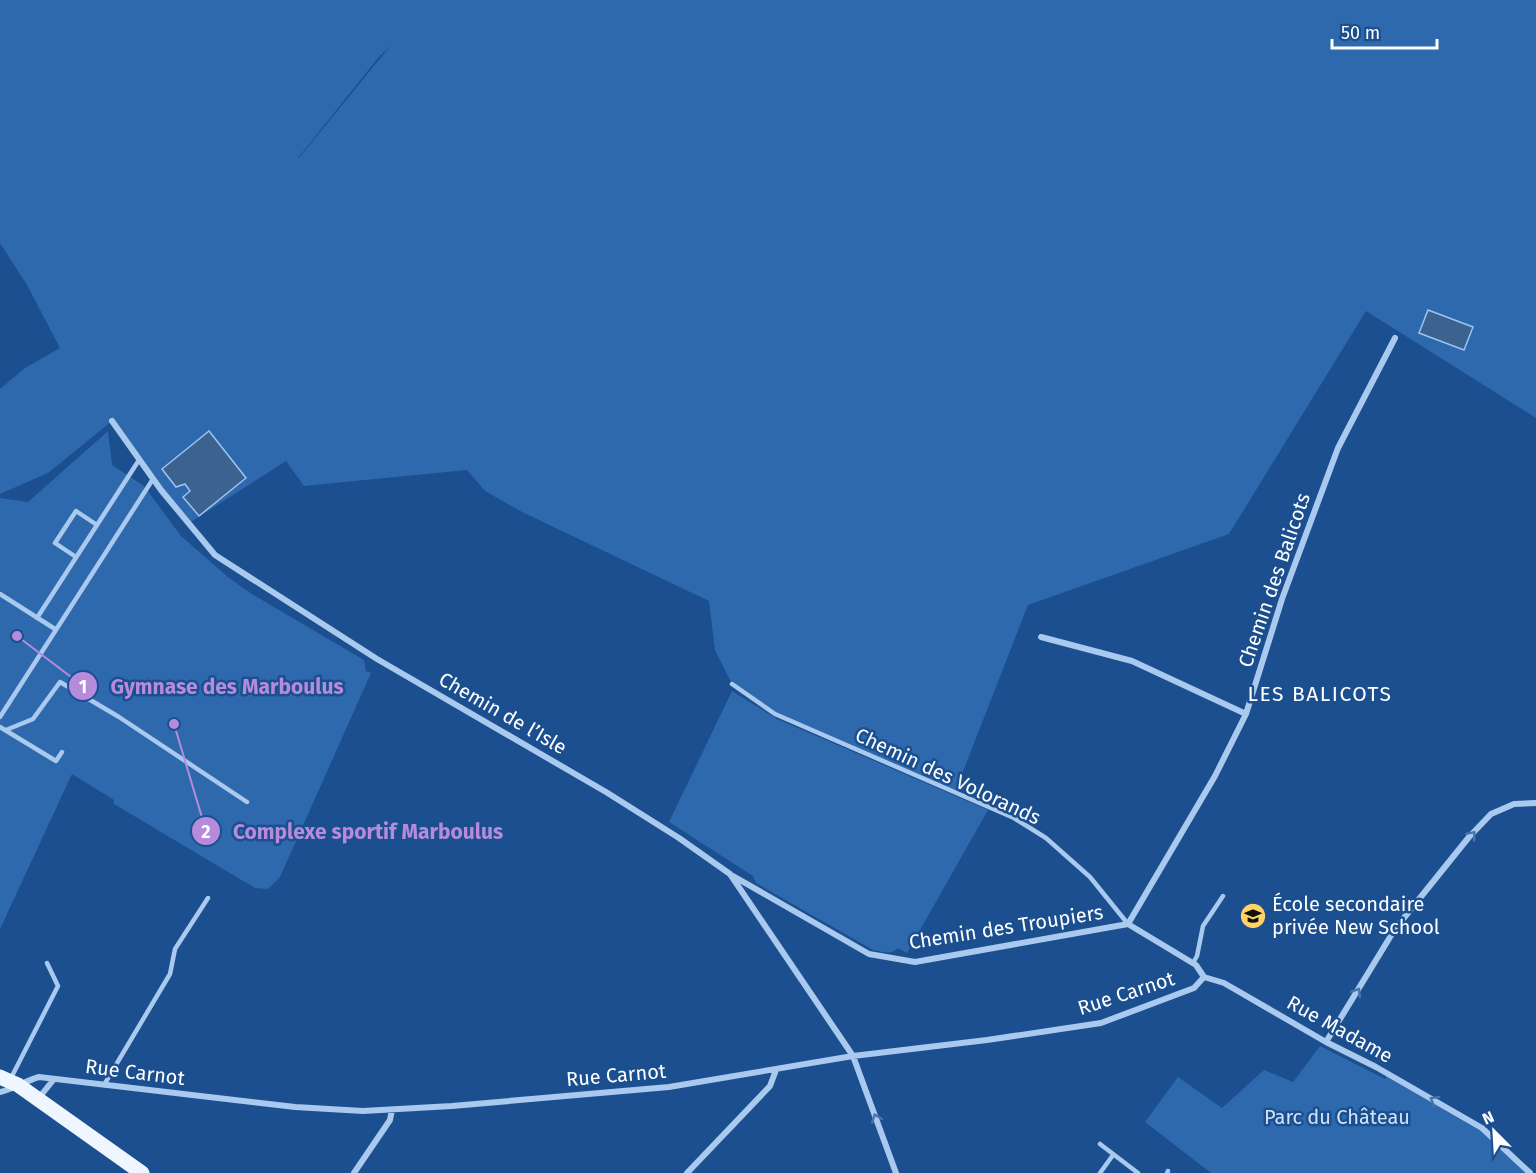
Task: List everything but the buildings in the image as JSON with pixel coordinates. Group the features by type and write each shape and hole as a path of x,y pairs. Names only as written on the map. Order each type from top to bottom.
{"main road":[{"path":"7,1084 38,1099 142,1173"}],"street":[{"name":"Chemin des Balicots","path":"1128,924 1215,776 1246,714 1282,599 1338,448 1395,338"},
{"name":"Chemin de l’Isle","path":"112,421 153,479 215,555 377,658 606,792 679,838 730,874 853,1056 896,1173"},
{"path":"1041,637 1132,661 1246,714"},
{"path":"1326,1042 1395,929 1469,837 1491,814 1514,804 1536,803"},
{"name":"Chemin des Troupiers","path":"730,874 869,954 915,962 1128,924"},
{"path":"1128,924 1196,965 1204,977"},
{"name":"Rue Madame","path":"1204,977 1224,983 1482,1128 1530,1173"},
{"name":"Rue Carnot","path":"7,1084 39,1077 295,1107 363,1111 669,1087 853,1056 987,1040 1101,1023 1194,988 1204,977"},
{"path":"687,1173 770,1086 776,1070"},
{"path":"38,1099 54,1079"},
{"path":"354,1173 390,1120 392,1110"}],"lane":[{"path":"37,618 139,460"},
{"path":"0,717 153,479"},
{"path":"76,557 55,543 75,511 97,525"},
{"path":"0,594 55,629"},
{"path":"6,730 33,719 60,682 119,717 247,802"},
{"name":"Chemin des Volorands","path":"732,684 775,714 1014,818 1046,838 1090,877 1128,924"},
{"path":"0,727 56,761 62,752"},
{"path":"1193,963 1197,956 1203,926 1223,896"},
{"path":"104,1085 170,974 175,950 208,898"},
{"path":"7,1084 58,986 47,963"},
{"path":"1100,1144 1137,1173"},
{"path":"1100,1173 1113,1155"}],"green space":[{"path":"0,0 1536,0 1536,418 1366,311 1229,534 1028,605 955,792 780,717 732,684 715,650 709,601 522,512 485,491 467,470 304,486 286,461 189,523 112,421 48,473 0,494 0,389 25,368 60,348 27,285 0,243","holes":["391,45 299,158 378,58"]},
{"path":"108,431 112,465 144,486 181,536 250,593 364,660 366,671 371,673 280,877 268,889 255,888 114,804 114,800 72,774 0,929 0,498 28,502"},
{"path":"732,691 777,719 988,810 907,953 898,948 890,952 873,950 756,883 753,876 669,822"},
{"name":"Parc du Château","path":"1320,1046 1385,1079 1388,1074 1482,1128 1530,1173 1211,1173 1145,1122 1178,1077 1222,1108 1264,1070 1293,1082"}],"shaded area":[{"path":"1428,310 1473,327 1464,350 1419,333"},
{"path":"209,431 246,478 199,516 183,497 190,491 185,484 176,487 162,469"}],"place":[{"name":"Gymnase des Marboulus","path":"17,636"},
{"name":"Complexe sportif Marboulus","path":"174,724"},
{"name":"École secondaire privée New School","path":"1253,916"}],"district":[{"name":"LES BALICOTS","path":"1320,694"}]}
